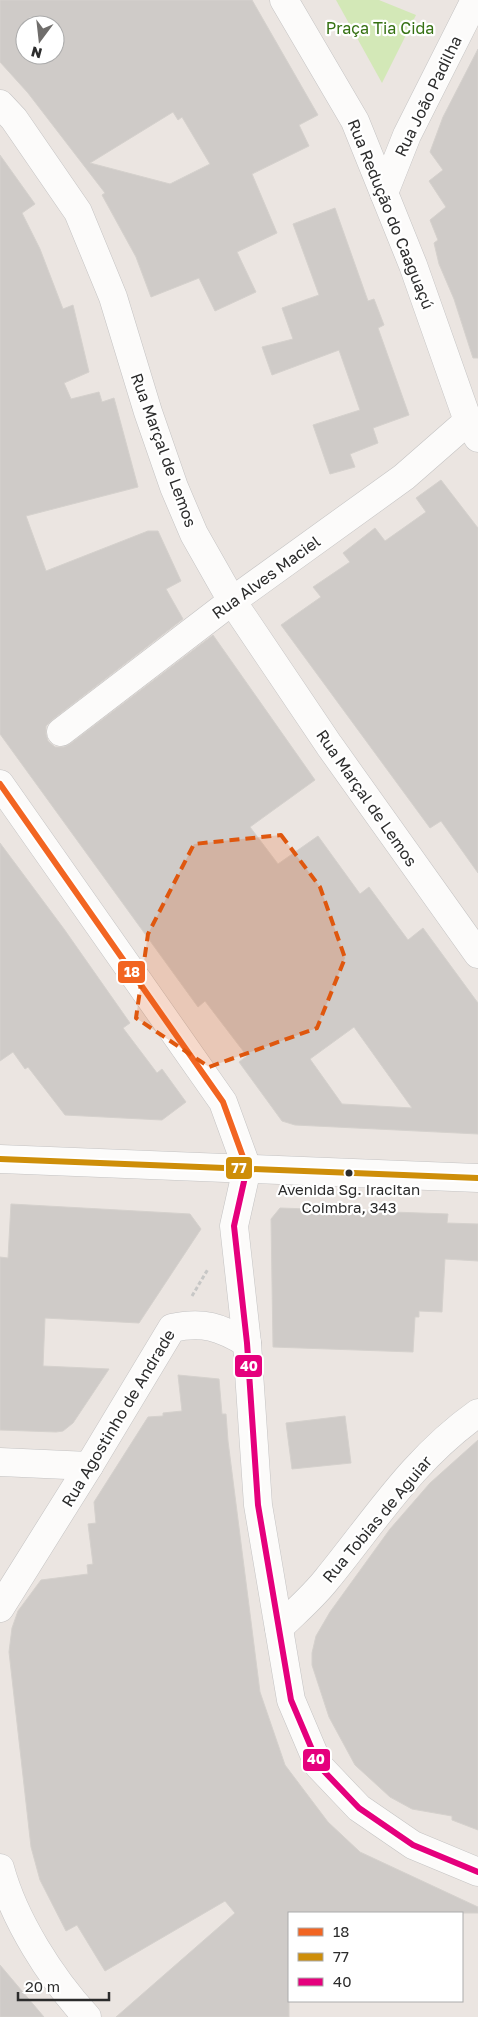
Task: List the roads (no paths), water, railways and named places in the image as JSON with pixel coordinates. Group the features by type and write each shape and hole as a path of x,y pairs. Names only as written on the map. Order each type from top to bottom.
{"street":[{"name":"Rua Redução do Caaguaçú","path":"284,0 355,121 413,265 473,429"},
{"name":"Rua João Padilha","path":"384,193 407,135 475,0"},
{"name":"Rua Marçal de Lemos","path":"0,104 14,119 78,212 113,297 148,412 174,487 194,534 232,601 330,745 478,954"},
{"name":"Rua Alves Maciel","path":"61,732 232,601 473,429"},
{"path":"0,784 223,1102 247,1168 234,1226 247,1343 258,1505 291,1700 319,1766 359,1808 413,1845 478,1872"},
{"path":"0,1159 478,1178"},
{"name":"Rua Agostinho de Andrade","path":"0,1608 89,1466 172,1328 186,1325 204,1325 224,1330 247,1343"},
{"name":"Rua Tobias de Aguiar","path":"279,1628 326,1581 379,1511 422,1460 461,1425 478,1413"},
{"path":"0,1462 89,1466"},
{"path":"0,1868 4,1882 35,1948 87,2017"}],"place":[{"name":"Avenida Sg. Iracitan Coimbra, 343","path":"349,1173"}],"park label":[{"name":"Praça Tia Cida","path":"380,28"}]}
